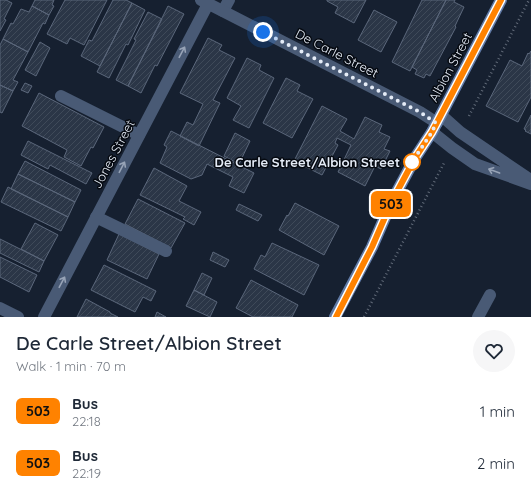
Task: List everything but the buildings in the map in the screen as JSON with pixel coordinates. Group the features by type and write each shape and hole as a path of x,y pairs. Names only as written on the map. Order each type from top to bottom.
{"street":[{"path":"223,11 229,0"},
{"name":"Albion Street","path":"336,317 372,247 392,201 411,164 436,123 501,0"},
{"name":"De Carle Street","path":"205,2 420,112 436,123 460,132 531,180"},
{"name":"Jones Street","path":"44,317 139,135 205,2"},
{"path":"61,96 139,135"},
{"name":"De Carle Street","path":"436,123 452,148 475,164 531,184"},
{"path":"96,217 166,251"},
{"path":"478,317 490,295"},
{"path":"0,308 18,317"}],"bus line":[{"name":"503","path":"336,317 372,247 392,201 415,158 432,132 501,0"}],"place":[{"name":"De Carle Street/Albion Street","path":"412,162"}],"route":[{"path":"263,32 420,112 436,123 432,132 412,162"}]}
